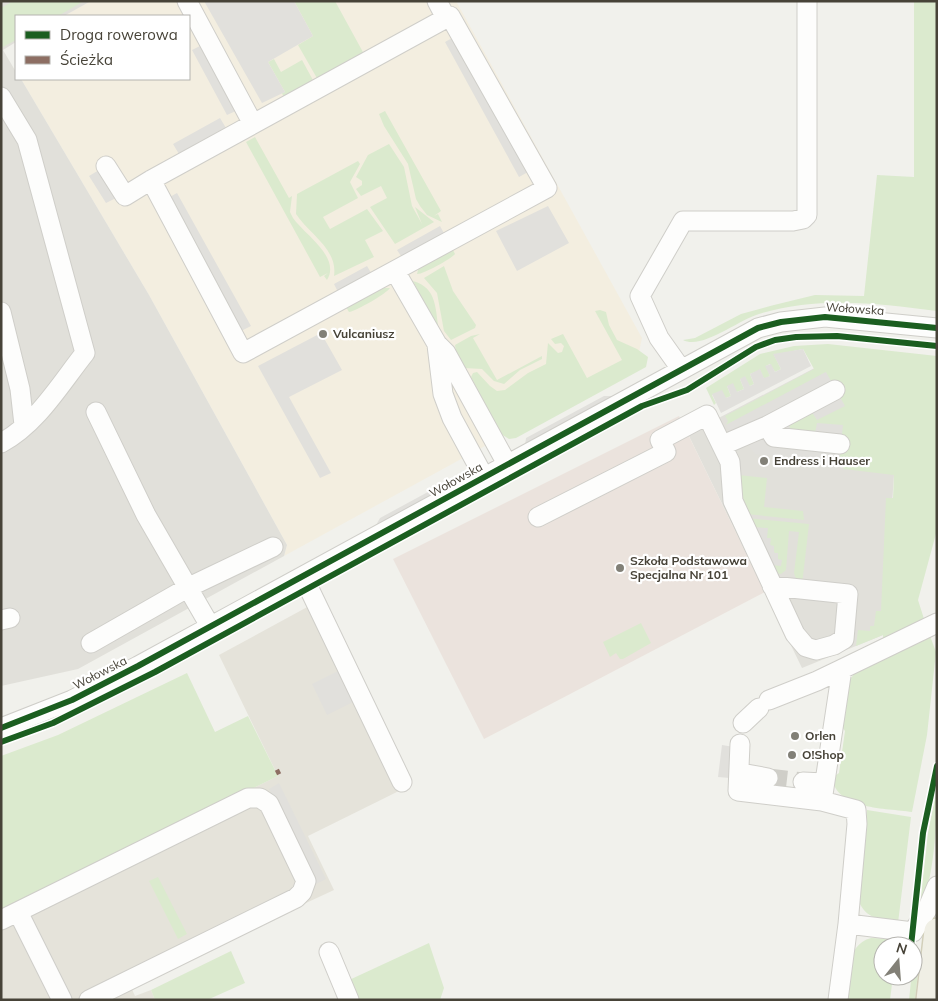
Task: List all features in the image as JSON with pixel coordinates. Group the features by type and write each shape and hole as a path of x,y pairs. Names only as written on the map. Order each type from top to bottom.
{"main road":[{"path":"925,931 930,992"}],"street":[{"path":"186,1 253,124"},
{"path":"437,1 446,18"},
{"path":"681,369 659,338 640,296 684,221 794,221 803,219 807,214 807,1"},
{"path":"106,166 125,196 151,180 450,16 547,188 243,354 151,180"},
{"path":"1,97 27,140 85,353 39,412 1,443"},
{"path":"396,271 436,344 446,353 507,464"},
{"path":"1,312 20,389 24,425"},
{"name":"Wołowska","path":"1,728 72,700 758,328 781,322 825,317 937,328"},
{"path":"436,344 443,394 452,418 484,477"},
{"path":"723,445 767,426 835,390"},
{"path":"96,412 146,515 210,626"},
{"path":"538,517 666,452 660,440 707,415 730,462 733,501 772,586"},
{"path":"767,426 774,437 840,444"},
{"path":"91,642 188,587 273,547"},
{"path":"303,576 402,782"},
{"path":"743,723 764,704 817,681 937,623"},
{"path":"823,792 842,668"},
{"path":"740,744 741,773 738,791 823,792"},
{"path":"741,773 768,778"},
{"path":"803,782 856,810 857,824 848,924 838,1000"},
{"path":"62,1000 9,916 248,798 260,798 269,804 306,881 302,892 296,898 89,1000"},
{"path":"848,924 925,931 927,910 937,886"},
{"path":"329,952 349,1000"}],"shaded area":[{"path":"1,1 91,1 66,15 15,15 15,43 3,50 15,70 15,80 22,80 149,295 287,545 284,556 78,669 1,686"},
{"path":"91,1 456,1 642,338 639,352 505,435 284,556 287,545 149,295 22,80 190,80 190,15 66,15"},
{"path":"204,1 294,1 313,36 268,62 285,92 262,103"},
{"path":"454,37 528,172 519,177 445,42"},
{"path":"202,45 238,110 227,115 192,50"},
{"path":"220,118 226,128 179,154 173,144"},
{"path":"99,170 116,198 106,203 89,176"},
{"path":"177,193 251,326 241,331 168,198"},
{"path":"548,206 569,243 517,271 496,231"},
{"path":"440,226 445,235 403,259 397,250"},
{"path":"367,266 373,276 339,294 334,284"},
{"path":"321,333 342,370 289,397 331,473 320,478 258,366"},
{"path":"803,349 811,366 721,413 712,394 722,390 726,398 731,396 727,386 733,383 737,392 744,389 740,379 745,376 750,386 754,384 750,374 760,369 764,378 770,376 765,366 771,364 775,372 781,369 773,354"},
{"path":"849,350 894,475 883,635 802,668 688,434"},
{"path":"826,372 845,406 817,420 811,411 789,424 789,427 793,431 815,433 817,423 843,425 839,462 755,454 745,441 737,445 726,425"},
{"path":"604,396 614,396 525,445 526,438"},
{"path":"679,416 765,592 484,739 393,559"},
{"path":"450,480 455,483 375,527 380,518"},
{"path":"751,527 768,528 767,538 771,538 770,545 774,546 774,553 778,553 778,559 782,560 781,566 771,565"},
{"path":"322,599 407,787 308,836 334,890 130,985 135,996 151,990 155,1000 1,1000 1,913 278,776 219,655"},
{"path":"338,671 353,702 327,715 312,684"},
{"path":"722,745 734,747 730,778 718,777"},
{"path":"279,783 326,879 316,884 269,789"}],"green space":[{"path":"13,1 84,1 60,15 15,15 15,41 1,48 1,8"},
{"path":"294,1 335,1 364,54 318,80 298,45 313,36"},
{"path":"914,1 937,1 937,311 847,303 803,305 781,308 750,317 710,338 700,341 691,342 683,340 695,338 741,314 815,295 864,296 877,175 914,177"},
{"path":"274,59 281,72 302,60 314,82 284,98 282,93 285,92 268,62"},
{"path":"385,111 441,211 434,216 438,214 442,222 427,215 416,199 408,164 384,126 379,114"},
{"path":"255,137 289,198 292,196 290,212 293,218 326,255 330,271 327,280 324,276 328,273 320,277 246,142"},
{"path":"389,144 404,167 412,206 422,224 415,207 434,222 395,244 370,207 387,198 381,186 361,196 356,189 362,185 362,181 356,177 368,155"},
{"path":"358,161 360,164 350,182 358,198 323,217 330,229 367,209 383,231 365,240 374,257 334,276 332,258 321,242 296,214 297,194"},
{"path":"452,248 455,254 443,263 417,274 419,266"},
{"path":"444,266 453,291 476,325 475,328 451,340 444,331 437,293 424,278"},
{"path":"413,281 421,284 431,294 436,308 439,331"},
{"path":"384,288 390,288 358,309 349,312 346,307"},
{"path":"595,311 606,312 609,325 617,340 637,349 648,357 646,367 516,438 509,439 501,434 471,377 473,373 477,372 497,391 505,390 528,373 546,364 548,343 558,353 562,352 564,346 561,343 555,344 551,339 563,334 587,378 622,360"},
{"path":"480,334 473,338 497,380 542,356 542,359 520,370 504,384 494,381 482,369 464,368 456,353 455,345 471,336"},
{"path":"828,344 937,356 937,530 918,600 925,622 883,641 883,635 856,646 858,630 870,631 870,626 874,626 876,611 881,611 886,498 893,498 894,475 844,469 839,462 842,425 815,434 790,429 789,424 826,372 726,425 728,421 725,416 814,369 803,349 774,355 781,369 775,372 770,364 766,366 770,376 764,379 760,370 750,374 754,384 750,386 740,379 744,389 737,392 727,386 731,396 726,398 712,395 716,403 714,405 706,388 760,354 794,346"},
{"path":"738,475 767,478 764,507 803,511 804,520 746,514 740,501"},
{"path":"747,518 809,524 802,585 796,579 794,573 799,532 789,531 786,570 781,574 776,573 771,565 778,559 767,538 751,527"},
{"path":"641,623 651,643 623,659 620,659 616,653 610,657 603,642"},
{"path":"930,636 936,652 927,735 912,812 877,808 853,802 843,796 836,788 832,778 839,773 845,731 840,724 847,683 855,673"},
{"path":"187,673 215,732 248,716 278,776 1,913 1,756 58,735"},
{"path":"937,788 935,836 931,869 919,914 928,833"},
{"path":"867,810 911,817 898,923 874,918 865,911 858,900"},
{"path":"158,877 187,934 178,939 149,881"},
{"path":"873,938 873,986 892,986 890,1000 846,1000 848,973 852,955 863,942"},
{"path":"429,943 444,988 440,1000 356,1000 347,981"},
{"path":"231,951 245,983 207,1000 155,1000 151,990"},
{"path":"910,986 916,986 915,1000 909,1000"}],"tunnel":[{"path":"768,778 803,782"}],"marked path":[{"path":"276,773 280,771"}],"cycle path":[{"path":"1,728 72,700 138,666 758,328 781,322 825,317 937,328"},
{"path":"1,742 53,723 155,672 642,406 687,390 756,347 775,340 796,337 837,336 937,346"},
{"path":"912,936 923,833 937,766"}],"place":[{"name":"Vulcaniusz","path":"323,334"},
{"name":"Endress i Hauser","path":"764,461"},
{"name":"Szkoła Podstawowa Specjalna Nr 101","path":"620,568"},
{"name":"Orlen","path":"795,736"},
{"name":"O!Shop","path":"792,755"}]}
